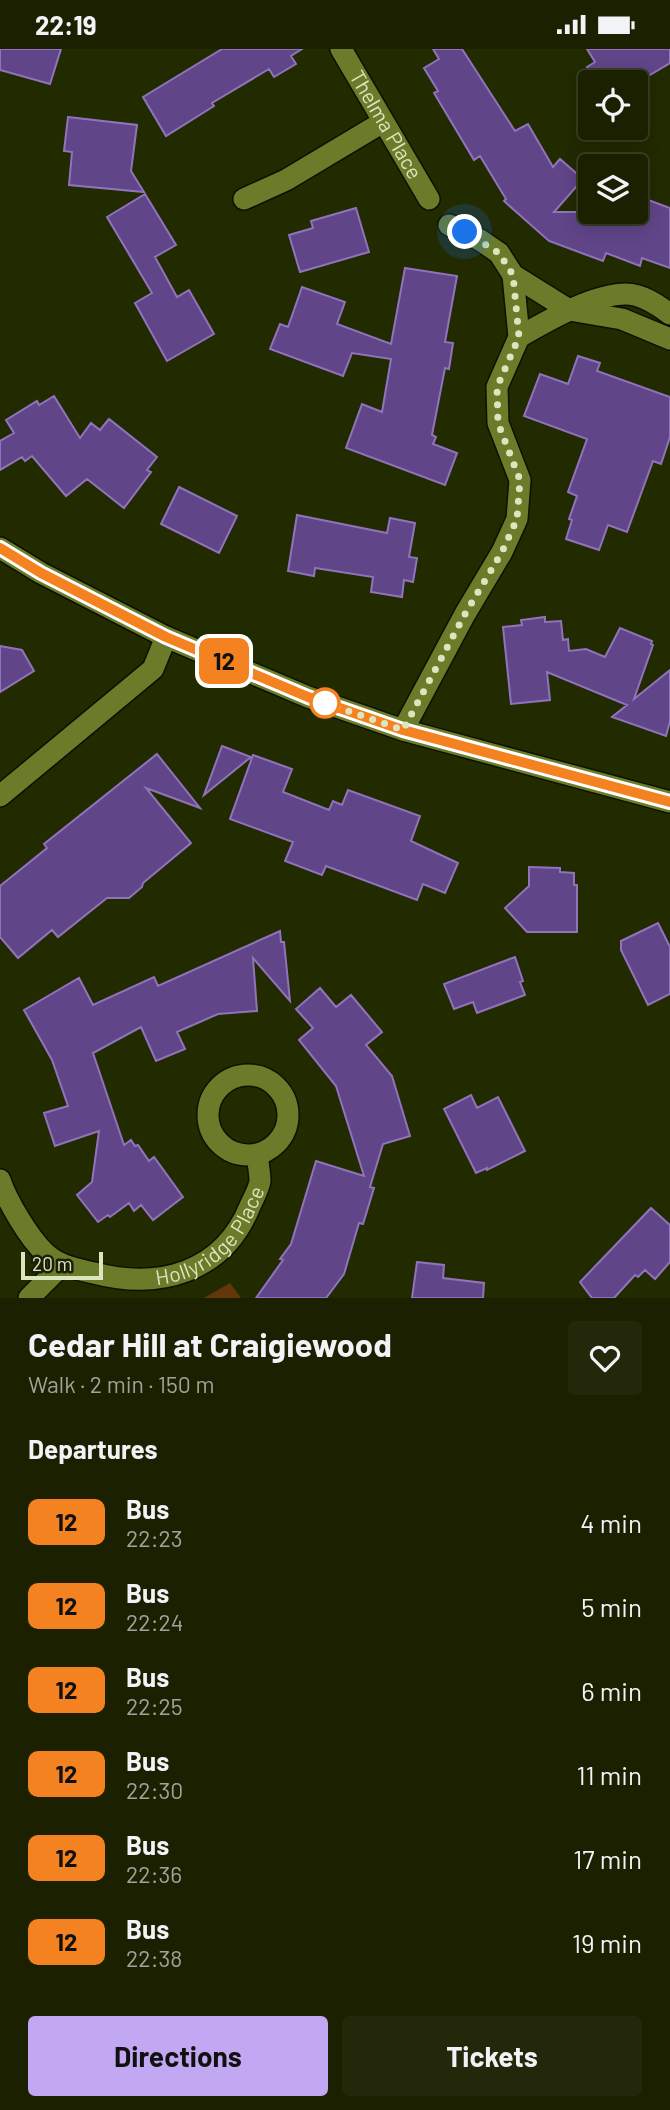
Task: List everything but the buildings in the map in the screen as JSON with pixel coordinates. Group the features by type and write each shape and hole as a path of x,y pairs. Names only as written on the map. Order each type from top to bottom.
{"street":[{"name":"Thelma Place","path":"341,49 429,199"},
{"path":"244,199 286,180 383,122"},
{"path":"449,225 499,253 513,275 569,310 622,319 670,339"},
{"path":"403,730 465,614 502,552 517,519 520,480 498,423 497,387 519,337 513,275"},
{"path":"519,337 569,310 611,296 627,294 645,298 670,314"},
{"path":"0,548 41,573 166,637 308,697 403,730 670,801"},
{"path":"0,796 153,669 166,637"},
{"name":"Hollyridge Place","path":"0,1180 26,1228 45,1253 62,1265 105,1276 169,1278 205,1263 228,1244 244,1221 260,1182 257,1154"},
{"path":"29,1298 62,1265"}],"shaded area":[{"path":"230,1283 241,1298 204,1298"}],"bus line":[{"name":"12","path":"0,548 41,573 166,637 308,697 403,730 670,802"}],"route":[{"path":"325,703 403,730 465,614 502,552 517,519 520,480 498,423 497,387 519,337 513,275 499,253 465,232"}]}
